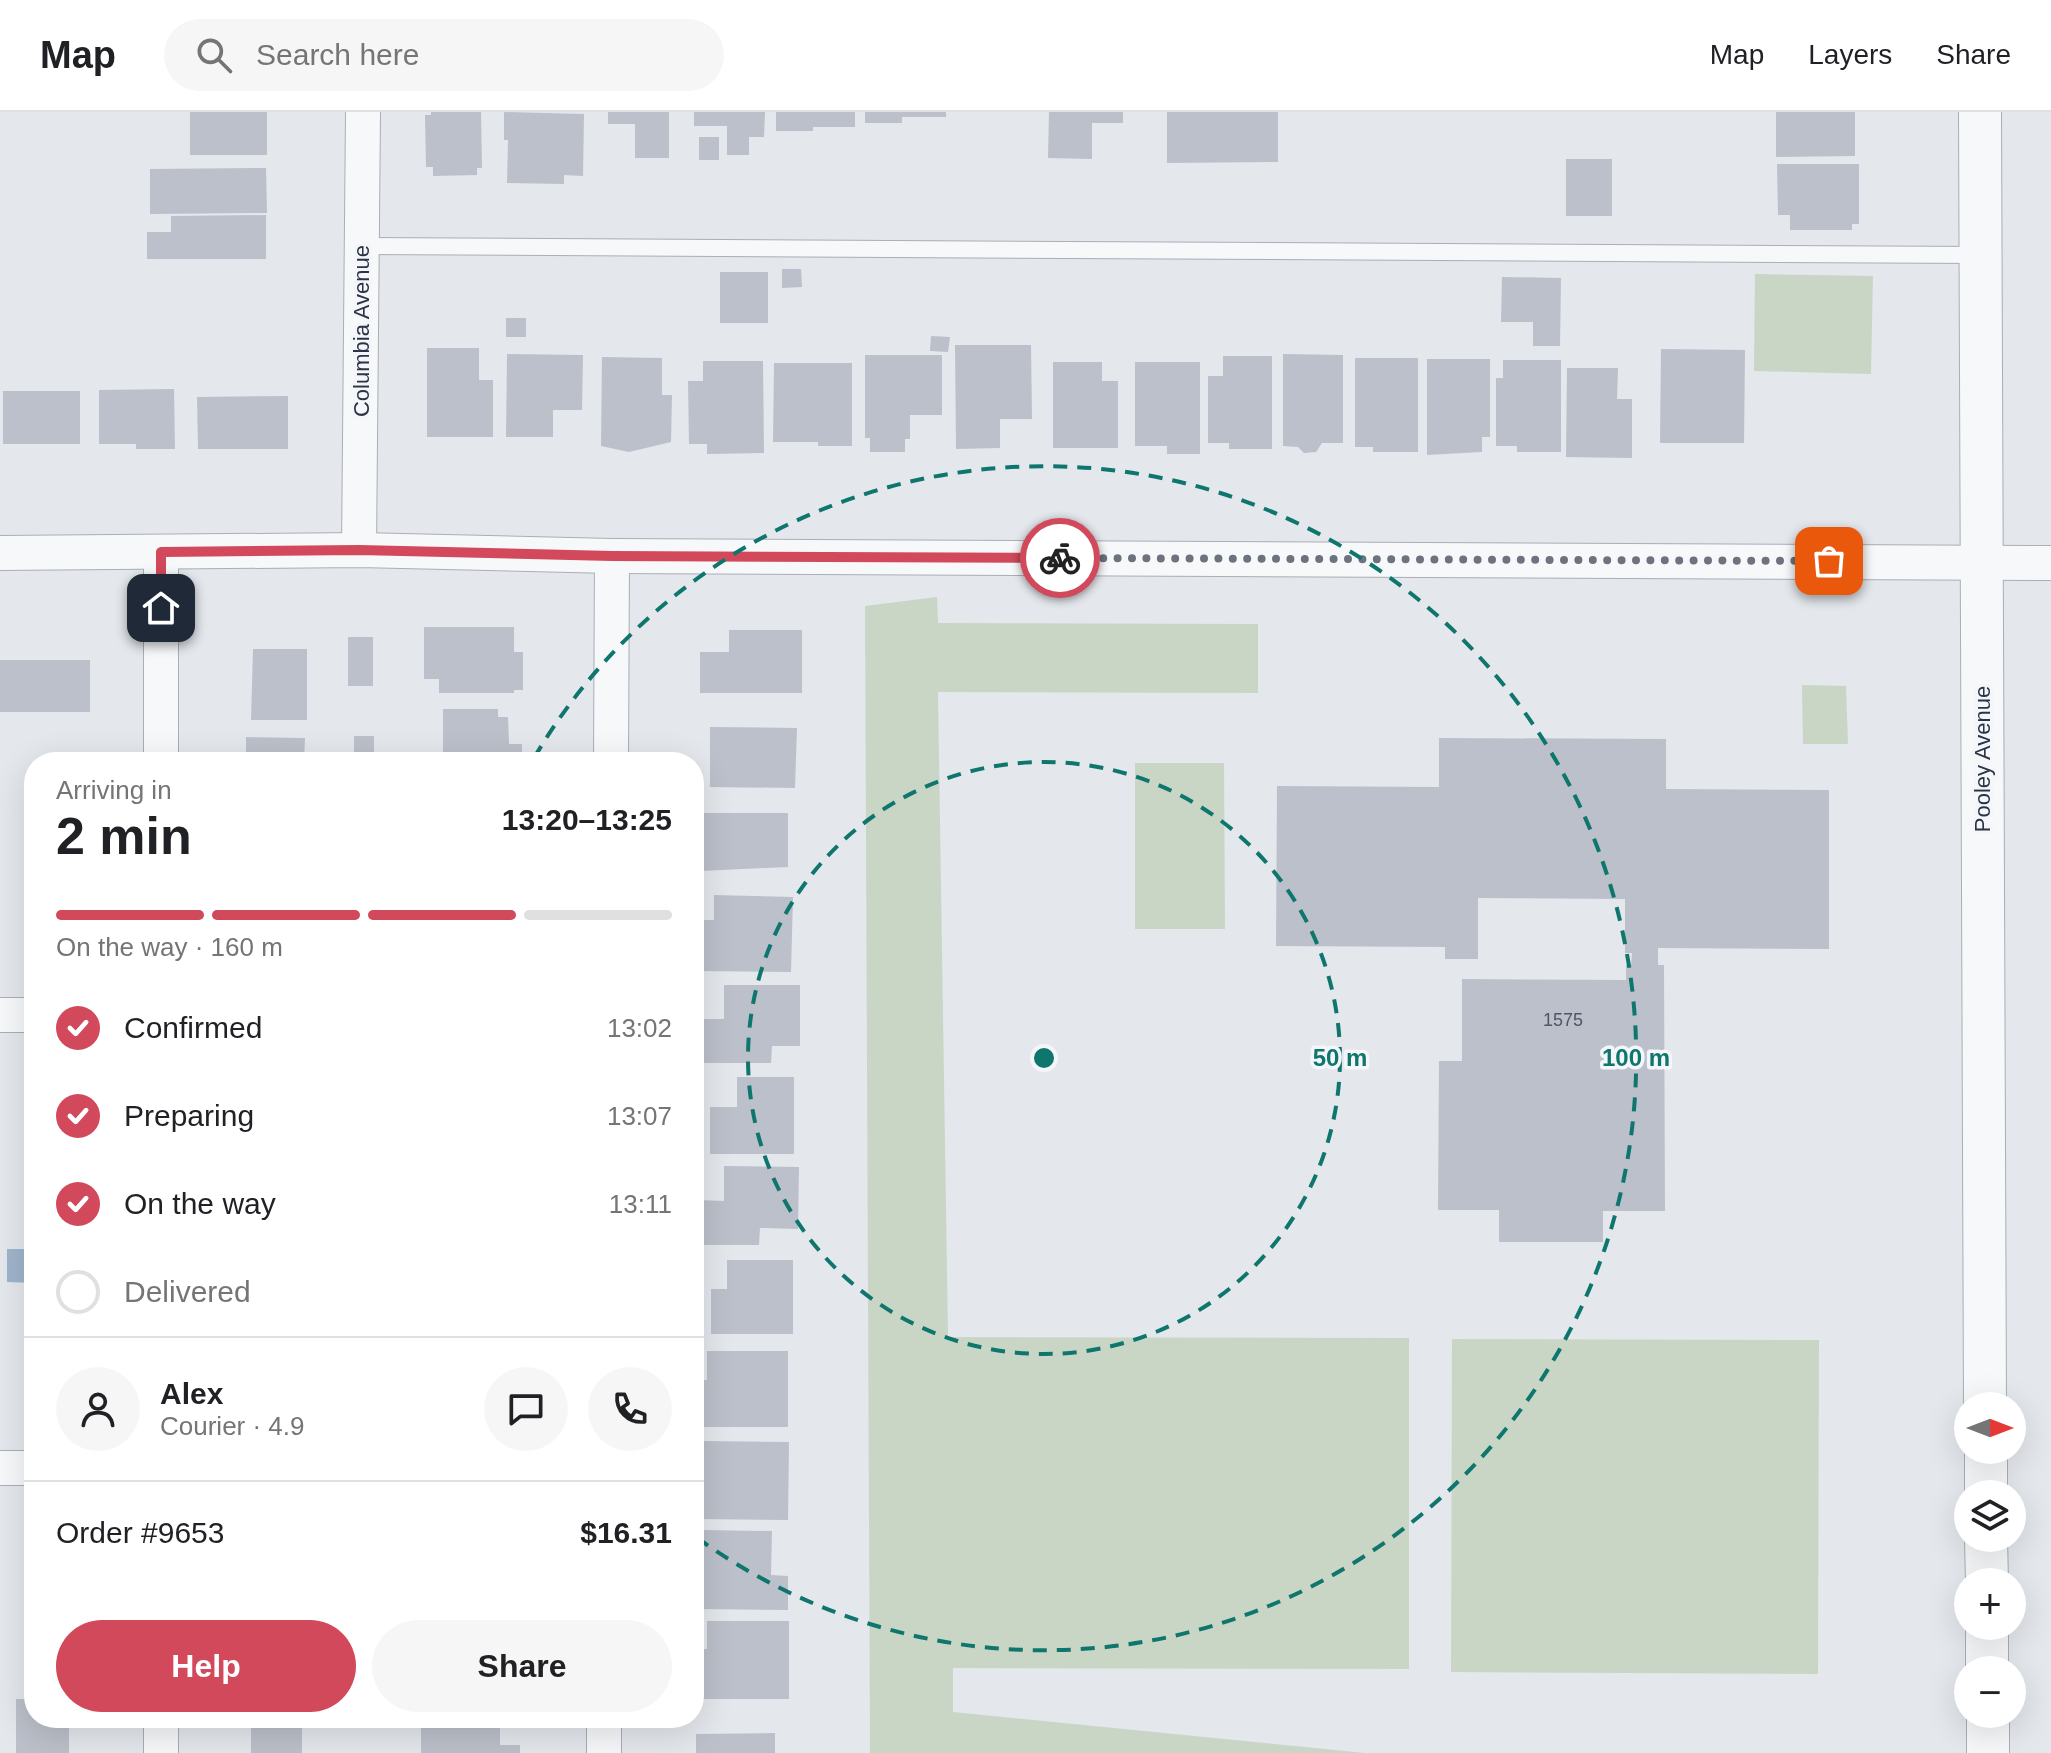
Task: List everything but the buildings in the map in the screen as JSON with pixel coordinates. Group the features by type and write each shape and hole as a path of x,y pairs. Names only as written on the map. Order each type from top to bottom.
{"street":[{"name":"Columbia Avenue","path":"359,550 363,112"},
{"name":"Pooley Avenue","path":"1980,112 1985,1392"},
{"path":"0,553 359,550 612,556 2051,563"},
{"path":"161,552 161,752"},
{"path":"611,752 612,556"},
{"path":"0,1015 24,1015"},
{"path":"0,1468 24,1468"},
{"path":"161,1728 161,1753"},
{"path":"604,1728 604,1753"},
{"path":"1988,1728 1988,1753"}],"lane":[{"path":"362,246 1980,255"}],"green space":[{"path":"1755,274 1873,276 1871,374 1754,371"},
{"path":"937,597 938,623 1258,624 1258,693 938,692 948,1337 1409,1338 1409,1669 953,1668 953,1712 1364,1753 870,1753 865,606"},
{"path":"1802,685 1846,686 1848,744 1803,744"},
{"path":"1135,763 1224,763 1225,929 1135,929"},
{"path":"1452,1339 1819,1340 1818,1674 1451,1672"}],"water":[{"path":"7,1249 24,1249 24,1283 7,1282"}],"way so far":[{"path":"1060,558 1829,561"}],"route":[{"path":"161,608 161,552 359,550 612,556 1060,558"}]}
